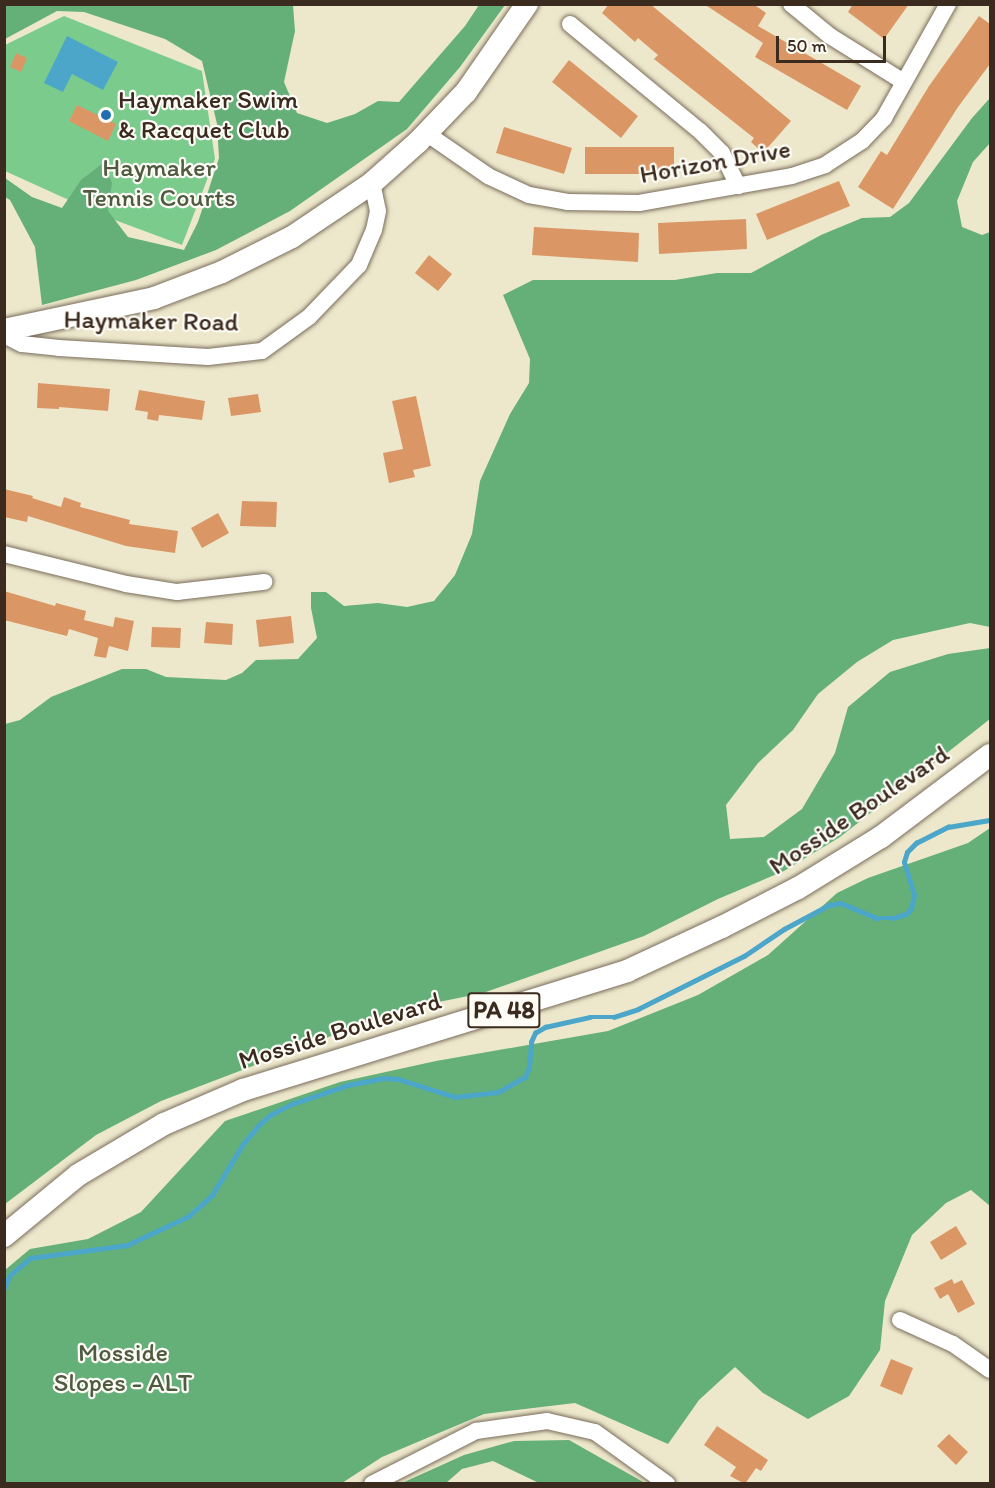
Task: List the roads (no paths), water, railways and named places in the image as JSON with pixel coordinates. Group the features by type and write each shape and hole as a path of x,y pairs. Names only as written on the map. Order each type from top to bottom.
{"main road":[{"name":"Haymaker Road","path":"4,330 154,298 222,272 292,237 372,183 426,133 466,92 527,4"},
{"name":"Mosside Boulevard","path":"4,1236 78,1175 164,1124 243,1090 617,974 722,927 798,888 881,837 990,755"}],"street":[{"path":"791,4 830,36 904,82"},
{"name":"Horizon Drive","path":"426,133 488,176 529,195 567,202 639,203 792,176 825,165 862,141 884,118 948,4"},
{"path":"570,24 700,131 722,153 738,186"},
{"name":"Haymaker Road","path":"4,335 22,344 70,349 208,357 262,351 309,317 359,265 374,230 378,211 372,183"},
{"path":"4,554 126,584 177,592 264,582"},
{"path":"900,1320 953,1344 990,1370"},
{"path":"372,1484 476,1431 547,1421 596,1432 667,1484"}],"water":[{"path":"67,36 118,62 103,90 72,74 63,92 44,83"}],"waterway":[{"path":"4,1288 10,1275 30,1258 127,1245 189,1216 212,1195 243,1144 259,1125 270,1115 292,1104 348,1085 383,1078 398,1079 455,1097 498,1092 525,1077 529,1067 531,1042 535,1033 545,1027 590,1017 614,1017 638,1009 744,956 784,929 829,905 841,903 877,918 893,918 906,914 911,909 914,895 904,862 907,852 916,843 948,827 990,820"}],"place":[{"name":"Haymaker Swim & Racquet Club","path":"106,115"}],"park label":[{"name":"Haymaker Tennis Courts","path":"159,182"},
{"name":"Mosside Slopes - ALT","path":"123,1368"}]}
